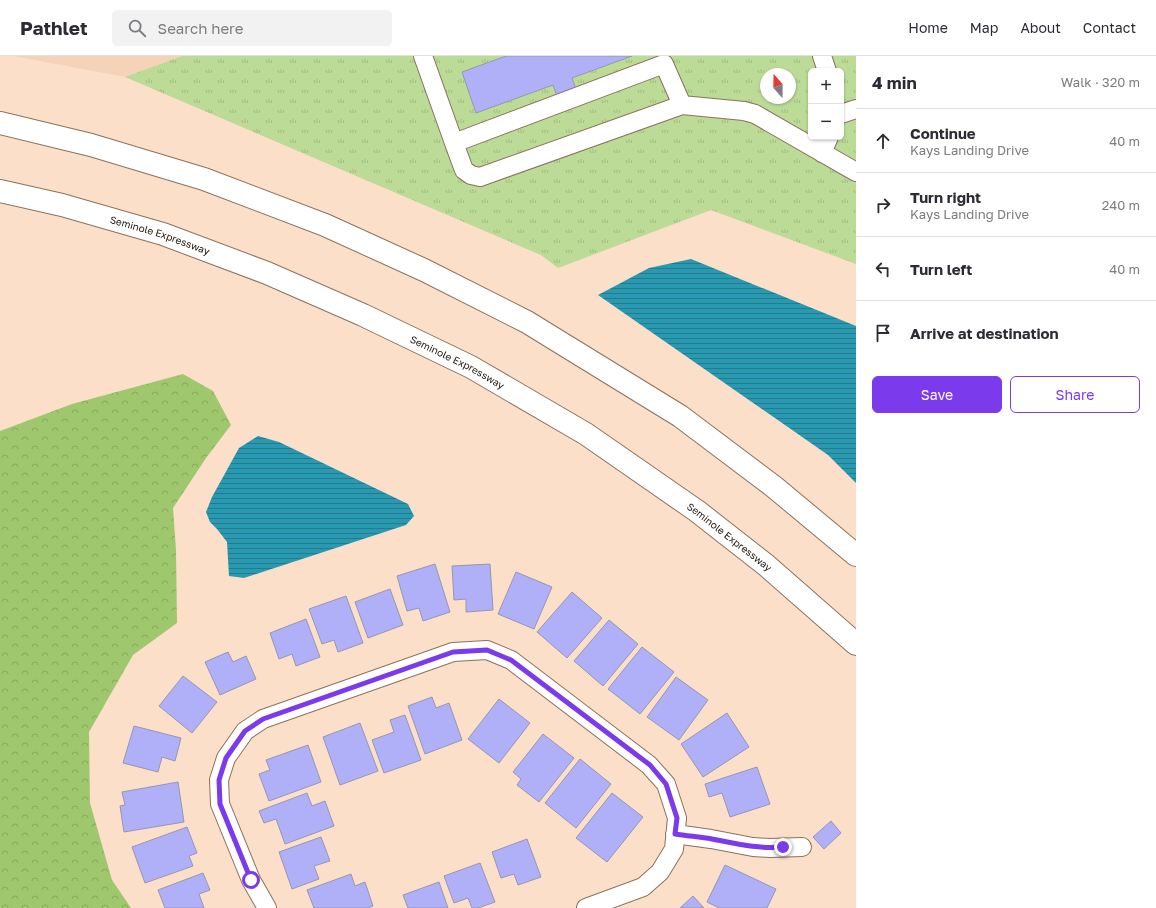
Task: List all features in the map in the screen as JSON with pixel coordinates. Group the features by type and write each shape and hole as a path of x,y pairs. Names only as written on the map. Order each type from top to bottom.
{"highway":[{"path":"0,123 91,145 204,179 325,225 424,270 527,322 680,416 773,486 856,555"},
{"name":"Seminole Expressway","path":"0,191 62,205 163,234 267,273 363,315 471,367 586,434 697,511 766,565 856,644"}],"street":[{"path":"423,56 464,170 471,175 480,177 682,105 744,111 755,114 826,145 856,172"},
{"path":"822,56 826,68"},
{"path":"454,143 663,60 682,105"},
{"path":"844,113 856,109"},
{"path":"267,908 251,880 220,804 219,780 226,758 245,731 263,719 453,652 487,650 511,660 650,765 666,784 677,818 674,849 660,872 643,887 586,908"},
{"path":"675,834 753,847 802,847"}],"shaded area":[{"path":"13,56 182,56 125,77"}],"green space":[{"path":"182,56 856,56 856,264 711,210 558,268 541,255 125,77"},
{"path":"183,374 213,391 231,425 206,458 173,508 176,550 177,623 133,655 89,732 90,803 112,880 131,908 0,908 0,431 72,404"}],"water":[{"path":"691,259 856,326 856,483 828,455 598,295 649,268"},
{"path":"258,436 279,442 408,504 414,516 406,525 244,578 229,576 227,542 210,522 206,512 212,497 239,448"}],"building":[{"path":"506,56 632,56 572,78 576,89 557,96 553,85 476,113 462,72"},
{"path":"435,564 450,612 423,621 419,608 407,611 397,576"},
{"path":"490,564 493,610 466,612 466,599 454,600 452,566"},
{"path":"516,572 552,587 534,629 498,614"},
{"path":"390,589 403,625 368,638 355,602"},
{"path":"572,592 602,618 567,658 537,632"},
{"path":"346,596 363,643 338,652 334,640 322,644 309,609"},
{"path":"306,619 320,657 296,666 292,654 279,659 270,633"},
{"path":"609,620 638,644 603,686 574,661"},
{"path":"642,647 674,672 640,714 608,689"},
{"path":"228,652 233,662 246,656 256,679 220,695 205,662"},
{"path":"183,676 217,702 192,733 159,706"},
{"path":"676,677 708,700 679,740 647,717"},
{"path":"432,697 436,708 449,703 462,740 425,754 408,706"},
{"path":"499,699 530,723 499,763 468,739"},
{"path":"727,713 749,747 703,777 681,744"},
{"path":"405,715 421,760 384,773 372,740 394,732 390,720"},
{"path":"360,723 378,771 340,785 323,737"},
{"path":"134,726 181,738 175,761 162,757 158,772 123,763"},
{"path":"543,734 574,758 539,802 517,785 521,779 513,772"},
{"path":"308,745 321,782 269,801 259,774 270,770 266,760"},
{"path":"580,759 611,784 576,828 545,803"},
{"path":"757,767 770,804 730,817 722,793 709,797 705,784"},
{"path":"178,782 184,822 124,832 120,806 125,805 122,792"},
{"path":"307,793 312,806 325,801 334,826 285,844 276,819 264,823 259,811"},
{"path":"612,793 643,817 607,862 576,838"},
{"path":"831,821 841,833 824,849 813,837"},
{"path":"187,827 197,853 189,856 193,866 145,883 132,847"},
{"path":"321,837 330,861 314,866 319,879 292,889 279,852"},
{"path":"527,839 541,877 518,885 514,874 501,878 492,852"},
{"path":"480,863 495,902 478,908 472,908 468,898 454,903 444,876"},
{"path":"725,865 776,889 767,908 719,908 707,902"},
{"path":"203,873 210,890 199,894 204,908 165,908 158,890"},
{"path":"351,874 355,886 365,882 373,906 368,908 314,908 307,890"},
{"path":"439,882 448,908 408,908 403,895"},
{"path":"693,896 704,908 680,908"}],"route":[{"path":"251,880 220,804 219,780 226,758 245,731 263,719 453,652 487,650 511,660 650,765 666,784 677,818 675,834 753,847 783,847"}]}
